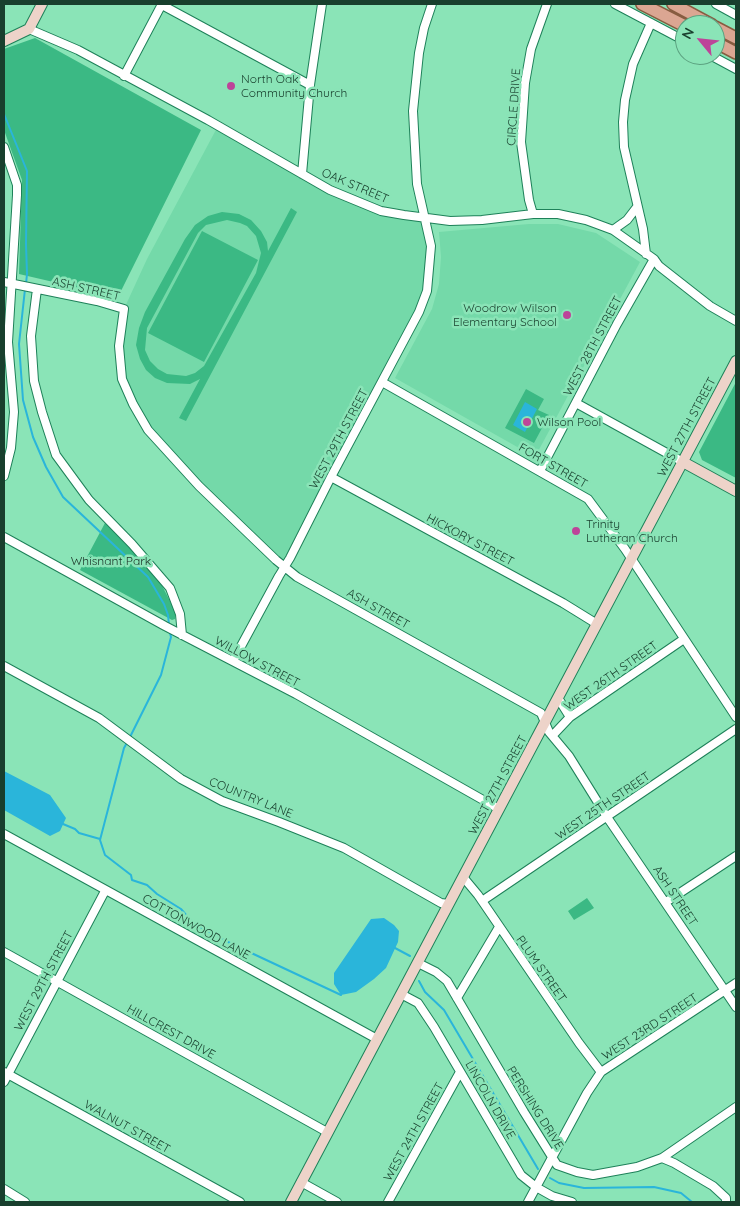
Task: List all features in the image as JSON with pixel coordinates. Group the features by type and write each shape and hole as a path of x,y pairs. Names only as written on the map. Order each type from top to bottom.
{"main road":[{"path":"4,41 29,29 42,4"},
{"path":"642,4 675,21"},
{"path":"673,4 694,15"},
{"path":"725,32 736,38"},
{"path":"725,48 736,54"},
{"name":"WEST 27TH STREET","path":"291,1202 736,361"},
{"path":"682,462 736,491"}],"street":[{"path":"124,76 162,4 310,85"},
{"path":"302,174 310,85 322,4"},
{"name":"WEST 29TH STREET","path":"233,661 279,576 286,567 331,477 419,312 427,291 431,246 417,184 413,111 419,53 424,28 432,4"},
{"name":"CIRCLE DRIVE","path":"533,214 529,200 521,142 525,83 531,49 547,4"},
{"path":"615,4 675,36"},
{"path":"716,4 736,15"},
{"path":"646,254 643,229 624,147 623,122 625,100 633,64 651,23"},
{"name":"OAK STREET","path":"29,29 78,50 208,120 330,190 381,211 450,221 482,220 533,214 558,214 586,220 612,230 654,259 660,266 710,306 736,321"},
{"path":"4,147 7,165 17,185 13,284 8,342 14,412 11,448 4,476"},
{"path":"612,230 627,220 638,207"},
{"name":"WEST 28TH STREET","path":"540,471 654,259"},
{"name":"ASH STREET","path":"4,282 97,301 124,309 119,346 122,379 133,404 148,430 194,480 276,560 300,578 541,713 550,732 569,756 607,817 736,1007"},
{"path":"37,289 31,336 34,381 56,455 89,500 132,544 170,588 180,614 180,634"},
{"name":"FORT STREET","path":"382,382 588,499 736,717"},
{"path":"576,403 682,462"},
{"name":"HICKORY STREET","path":"331,477 563,603 597,624"},
{"name":"WILLOW STREET","path":"4,537 164,626 296,694 499,809"},
{"name":"WEST 26TH STREET","path":"553,735 570,717 684,639"},
{"name":"COUNTRY LANE","path":"4,666 99,718 181,779 222,801 344,848 440,903 448,904"},
{"path":"558,698 570,717"},
{"name":"WEST 25TH STREET","path":"482,901 736,729"},
{"name":"COTTONWOOD LANE","path":"4,834 377,1039"},
{"path":"666,902 736,856"},
{"name":"PLUM STREET","path":"463,878 482,901 579,1043 602,1072"},
{"name":"WEST 29TH STREET","path":"4,1082 6,1073 105,891"},
{"path":"457,998 500,927"},
{"name":"HILLCREST DRIVE","path":"4,952 327,1132"},
{"name":"PERSHING DRIVE","path":"418,962 447,981 557,1165 593,1175 637,1167 662,1158 736,1107"},
{"name":"WEST 23RD STREET","path":"528,1202 587,1093 602,1072 736,983"},
{"name":"LINCOLN DRIVE","path":"401,994 418,1003 521,1175 536,1187 552,1196 572,1202"},
{"name":"WEST 24TH STREET","path":"388,1202 460,1072"},
{"name":"WALNUT STREET","path":"6,1073 240,1202"},
{"path":"662,1158 713,1186 728,1201"},
{"path":"301,1182 337,1202"},
{"path":"4,1190 25,1202"}],"shaded area":[{"path":"218,126 330,190 366,204 424,218 431,246 427,291 286,567 148,430 133,404 120,363 124,309 147,259"},
{"path":"529,224 558,224 596,233 640,262 535,457 395,378 432,309 439,284 441,257 439,232"}],"green space":[{"path":"35,38 201,130 118,297 19,274 22,180 4,130 4,49"},
{"path":"291,208 297,212 186,421 179,418 200,379 190,384 167,383 155,378 146,370 136,345 139,328 145,312 185,239 195,225 208,216 222,212 239,214 251,220 261,231 267,242 268,251","holes":["227,220 247,226 256,236 261,253 256,273 204,366 195,373 186,376 167,374 150,361 145,350 147,328 198,233 206,225"]},
{"path":"202,231 258,260 204,362 148,333"},
{"path":"736,382 736,478 702,460 699,452"},
{"name":"Wilson Pool","path":"526,389 544,399 538,410 549,415 534,443 505,428"},
{"name":"Whisnant Park","path":"105,523 157,576 175,611 175,619 172,620 80,570"},
{"path":"587,898 594,908 574,920 568,911"}],"water":[{"path":"525,402 537,409 525,432 513,425"},
{"path":"4,771 50,795 66,818 60,831 50,836 4,810"},
{"path":"384,918 399,931 398,942 386,968 356,992 341,995 334,984 334,973 371,919"}],"waterway":[{"path":"4,114 27,171 26,284"},
{"path":"25,289 19,344 23,400 33,437 46,467 63,497 148,577 164,604 169,625"},
{"path":"130,737 161,675 171,637 170,633"},
{"path":"128,741 124,748 100,840 105,855 131,875 132,880 147,885 157,894 181,909 193,923 230,943 341,995"},
{"path":"63,824 75,829 79,833 100,839"},
{"path":"395,948 410,956"},
{"path":"419,981 425,992 444,1010 538,1169"},
{"path":"550,1178 559,1183 584,1188 654,1187 681,1193 692,1202"}],"place":[{"name":"North Oak Community Church","path":"231,86"},
{"name":"Woodrow Wilson Elementary School","path":"567,315"},
{"name":"Wilson Pool","path":"527,422"},
{"name":"Trinity Lutheran Church","path":"576,531"}]}
